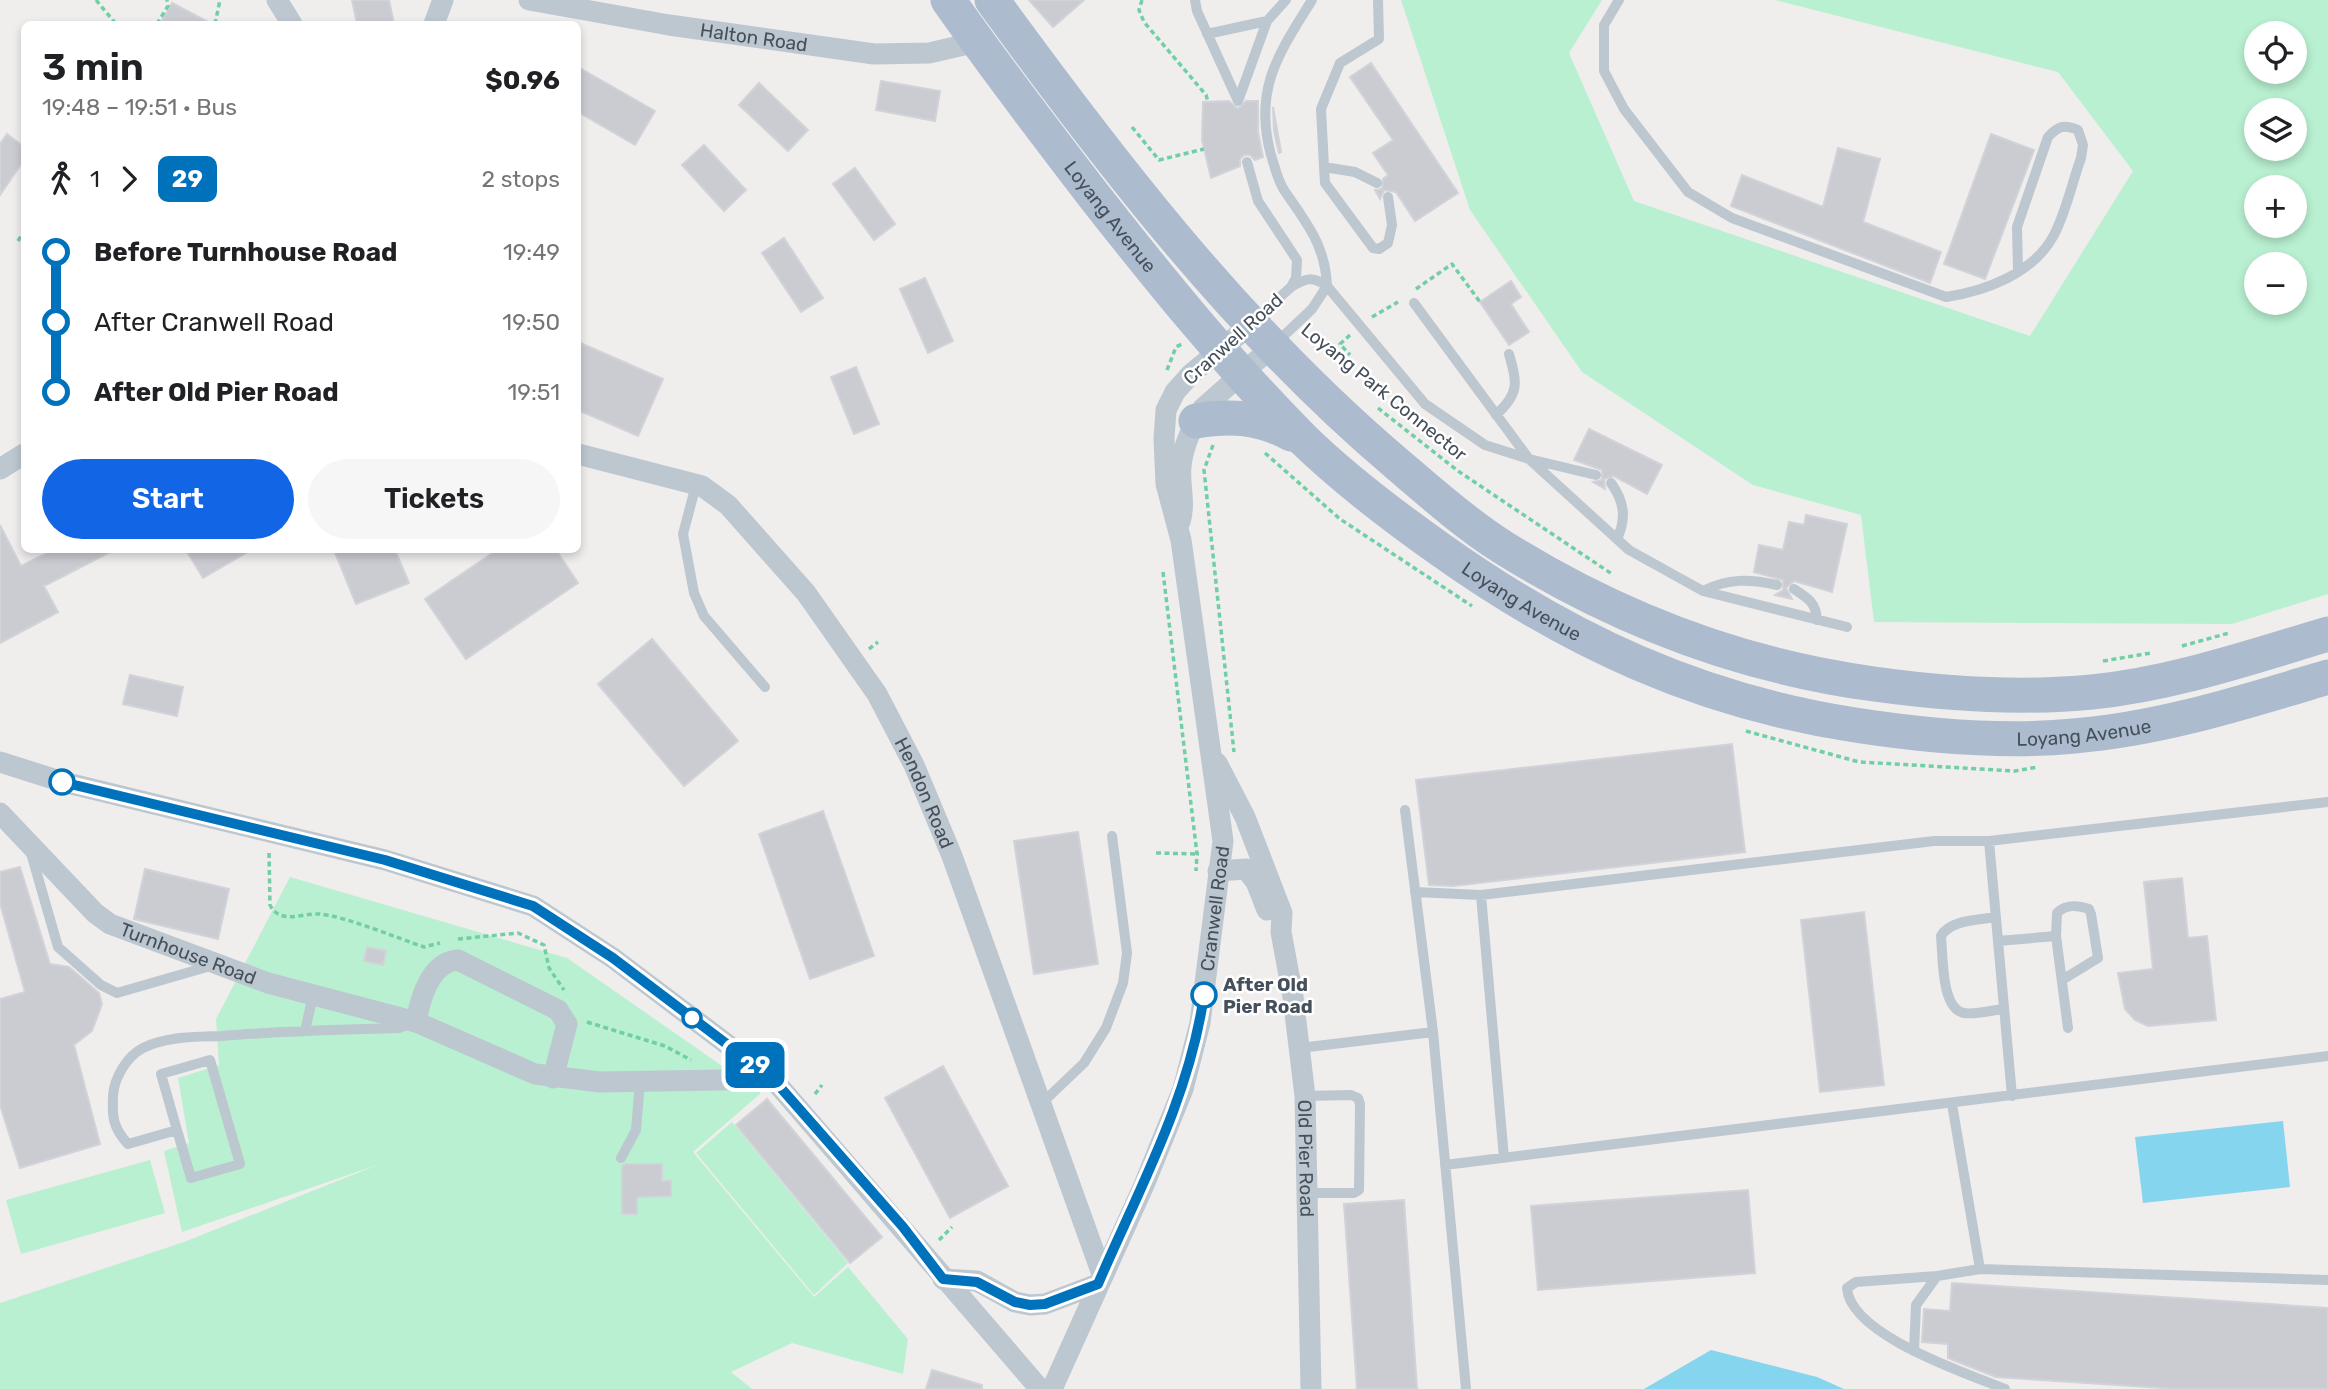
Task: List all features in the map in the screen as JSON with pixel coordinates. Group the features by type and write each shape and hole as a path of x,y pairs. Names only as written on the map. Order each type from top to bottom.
{"main road":[{"name":"Loyang Avenue","path":"948,0 977,42 1154,272 1222,352 1307,443 1393,516 1537,614 1640,666 1720,694 1812,718 1894,731 1969,736 2071,737 2134,729 2206,713 2328,677"},
{"name":"Loyang Avenue","path":"992,0 1103,150 1261,336 1361,434 1502,547 1606,605 1707,647 1818,676 1931,692 2031,695 2093,692 2214,667 2328,634"},
{"path":"1206,431 1247,418 1270,423 1307,443"}],"street":[{"path":"277,0 290,21"},
{"path":"435,21 443,0"},
{"name":"Halton Road","path":"529,0 669,25 874,54 929,53 977,42"},
{"name":"Cranwell Road","path":"1052,1389 1144,1185 1183,1089 1200,1023 1223,841 1179,526 1171,508 1167,484 1164,438 1166,411 1175,392 1222,352 1261,336"},
{"name":"Cranwell Road","path":"1179,526 1184,508 1181,466 1206,431 1203,408 1222,352 1261,336"},
{"name":"Hendon Road","path":"581,455 696,485 728,505 806,593 877,694 914,765 953,856 1100,1279"},
{"path":"0,470 21,456"},
{"name":"Old Pier Road","path":"1212,753 1269,873 1282,913 1280,932 1300,1048 1305,1096 1311,1389"},
{"path":"0,762 62,782 385,860 533,906 613,958 773,1079 1040,1389"},
{"name":"Turnhouse Road","path":"0,813 95,913 110,924 268,984 415,1022 486,1055 553,1078 640,1082 773,1079"},
{"name":"Old Pier Road","path":"1223,841 1252,849 1269,873"},
{"name":"Old Pier Road","path":"1218,871 1246,869 1265,900 1270,920 1280,932"},
{"path":"415,1022 420,1001 431,978 451,961 458,960 558,1010 564,1016 567,1024 553,1078"},
{"path":"943,1279 977,1282 1015,1302 1030,1305 1045,1304 1100,1279"}],"lane":[{"path":"1195,0 1207,34 1238,101 1266,21 1286,0"},
{"path":"1312,0 1270,73 1264,98 1265,130 1280,183 1321,246 1326,286"},
{"path":"1378,0 1379,39 1340,63 1321,110 1325,183 1373,248 1379,249 1388,243 1392,225 1388,197"},
{"path":"1619,0 1604,25 1604,71 1624,109 1688,191 1732,218 1946,297 1979,292 2018,271 2036,259 2054,235 2081,158 2083,145 2078,130 2067,125 2057,128 2048,137 2017,227 2018,271"},
{"path":"1207,34 1266,21"},
{"name":"Cranwell Road","path":"1247,162 1258,201 1297,260 1297,270 1291,287 1261,336"},
{"path":"1324,167 1355,172 1377,183"},
{"path":"1291,287 1307,278 1315,279 1326,286 1424,404 1485,445 1595,475"},
{"name":"Cranwell Road","path":"1261,336 1312,309 1326,286"},
{"path":"1414,303 1529,459 1629,550 1703,591 1847,627"},
{"path":"1496,415 1508,404 1517,383 1509,354"},
{"path":"1611,483 1622,498 1624,525 1617,539"},
{"path":"696,485 683,534 694,593 704,616 765,687"},
{"path":"1703,591 1720,582 1752,580 1777,585"},
{"path":"1794,589 1808,598 1816,608 1817,620"},
{"path":"1415,892 1481,895 1934,841 1989,841 2328,802"},
{"path":"1405,810 1433,1032 1466,1389"},
{"path":"1040,1105 1084,1063 1105,1028 1123,983 1127,953 1112,836"},
{"path":"1989,841 2012,1096"},
{"path":"28,843 58,947 101,985 117,993 217,965"},
{"path":"1481,895 1504,1158"},
{"path":"2062,980 2098,958 2089,909 2080,906 2061,909 2057,913 2056,936 2068,1028"},
{"path":"1996,917 1952,926 1945,929 1941,936 1948,1000 1956,1010 1965,1013 2004,1009"},
{"path":"1998,941 2056,936"},
{"path":"305,1031 313,995"},
{"path":"177,1130 128,1144 117,1132 112,1119 113,1089 122,1067 142,1049 173,1039 399,1028 415,1022"},
{"path":"1300,1048 1433,1032"},
{"path":"1445,1165 2328,1056"},
{"path":"210,1060 240,1164 191,1178 177,1130 161,1074 210,1060"},
{"path":"621,1158 636,1130 640,1082"},
{"path":"1305,1096 1351,1095 1358,1098 1360,1104 1359,1190 1354,1193 1308,1194"},
{"path":"1952,1104 1980,1269"},
{"path":"2005,1389 1914,1352 1864,1318 1848,1301 1847,1288 1856,1282 1937,1276 1980,1269 2328,1280"},
{"path":"1914,1352 1916,1305 1937,1276"}],"path":[{"path":"96,0 114,21"},
{"path":"159,21 168,6 167,0"},
{"path":"216,21 220,0"},
{"path":"1142,0 1139,10 1143,22 1206,94 1208,102"},
{"path":"1132,127 1159,160 1204,149"},
{"path":"18,241 21,236"},
{"path":"1163,379 1176,347 1222,352"},
{"name":"Loyang Park Connector","path":"1371,402 1458,471 1617,578"},
{"path":"1206,431 1210,448 1204,470 1230,709 1236,799"},
{"path":"1162,562 1197,854 1196,882"},
{"path":"2176,648 2229,633"},
{"path":"2101,662 2163,651"},
{"path":"268,851 282,853"},
{"path":"1156,853 1188,854"},
{"path":"815,1094 822,1085"},
{"path":"940,1239 952,1227"}],"green space":[{"path":"1401,0 1602,0 1569,53 1634,201 2030,336 2133,171 2058,72 1775,0 2328,0 2328,594 2232,624 1874,622 1861,515 1753,485 1582,372 1470,210"},
{"path":"290,877 567,958 761,1093 693,1152 814,1297 848,1267 908,1339 903,1374 792,1343 731,1372 752,1389 0,1389 0,1303 184,1242 380,1164 182,1232 164,1151 189,1143 178,1078 219,1065 216,1019"},
{"path":"732,1122 848,1263 814,1295 696,1153"},
{"path":"150,1160 165,1213 21,1254 6,1200"}],"water":[{"path":"2283,1121 2290,1187 2143,1203 2135,1137"},
{"path":"1711,1350 1817,1377 1844,1389 1644,1389"}],"building":[{"path":"352,0 389,0 393,21 356,21"},
{"path":"1029,0 1084,0 1053,27"},
{"path":"172,3 206,21 162,21"},
{"path":"1371,63 1458,193 1415,221 1396,192 1384,190 1380,199 1375,190 1382,189 1383,179 1388,175 1373,153 1393,140 1350,77"},
{"path":"581,69 655,111 635,145 581,114"},
{"path":"881,81 940,91 935,121 876,110"},
{"path":"759,83 808,130 788,151 739,105"},
{"path":"1229,101 1238,109 1246,101 1258,101 1258,132 1263,157 1255,160 1250,155 1244,155 1240,159 1240,166 1211,178 1202,140 1203,102"},
{"path":"1273,107 1281,152 1279,153 1274,131"},
{"path":"7,134 21,145 21,164 0,195 0,144"},
{"path":"1991,134 2034,150 1985,279 1944,264"},
{"path":"704,145 746,190 724,211 682,165"},
{"path":"1838,148 1880,159 1863,222 1941,252 1930,283 1731,206 1742,175 1823,207"},
{"path":"855,168 895,224 874,240 833,184"},
{"path":"784,238 823,298 801,312 762,253"},
{"path":"925,278 953,341 928,353 900,289"},
{"path":"1511,281 1521,297 1511,304 1529,332 1509,345 1480,302"},
{"path":"581,343 663,379 638,436 581,411"},
{"path":"856,367 879,424 854,434 831,377"},
{"path":"1589,429 1662,465 1647,494 1614,476 1604,479 1605,489 1593,482 1602,480 1602,470 1574,460"},
{"path":"1806,515 1847,524 1832,592 1794,581 1786,588 1792,599 1775,595 1783,590 1783,580 1754,572 1759,545 1783,550 1789,522 1804,525"},
{"path":"0,525 21,566 47,553 108,553 44,586 58,612 0,643"},
{"path":"188,553 246,553 203,578"},
{"path":"335,553 396,553 409,583 356,604"},
{"path":"493,553 558,553 578,583 466,659 425,599"},
{"path":"652,639 738,741 684,786 598,684"},
{"path":"130,675 183,687 177,716 123,704"},
{"path":"1732,744 1745,852 1453,886 1429,885 1416,780"},
{"path":"823,811 874,956 810,979 759,834"},
{"path":"1078,832 1098,964 1034,974 1014,841"},
{"path":"20,867 50,964 69,967 99,993 102,1004 92,1031 74,1045 100,1144 20,1168 0,1105 0,999 25,992 0,903 0,872"},
{"path":"145,869 229,889 218,939 134,919"},
{"path":"2182,878 2188,938 2207,936 2216,1020 2148,1026 2135,1020 2125,1009 2118,973 2153,969 2144,882"},
{"path":"1864,912 1884,1085 1820,1092 1801,920"},
{"path":"367,947 386,951 383,965 364,961"},
{"path":"943,1066 1008,1186 950,1218 885,1098"},
{"path":"767,1099 882,1237 850,1263 736,1125"},
{"path":"662,1164 662,1181 671,1181 671,1196 637,1197 637,1214 622,1214 622,1166"},
{"path":"1748,1190 1755,1273 1538,1290 1531,1206"},
{"path":"1404,1200 1417,1389 1357,1389 1344,1204"},
{"path":"1952,1283 2328,1308 2328,1389 2178,1389 1996,1377 1948,1358 1948,1344 1922,1342 1924,1309 1950,1311"},
{"path":"932,1370 982,1385 982,1389 926,1389"}],"bus line":[{"name":"29","path":"62,782 385,860 533,906 613,958 773,1079 875,1194 943,1279 977,1282 1001,1296 1030,1305 1045,1304 1098,1284 1144,1185 1183,1089 1200,1023 1204,995"}],"place":[{"name":"After Old Pier Road","path":"1204,995"}]}
